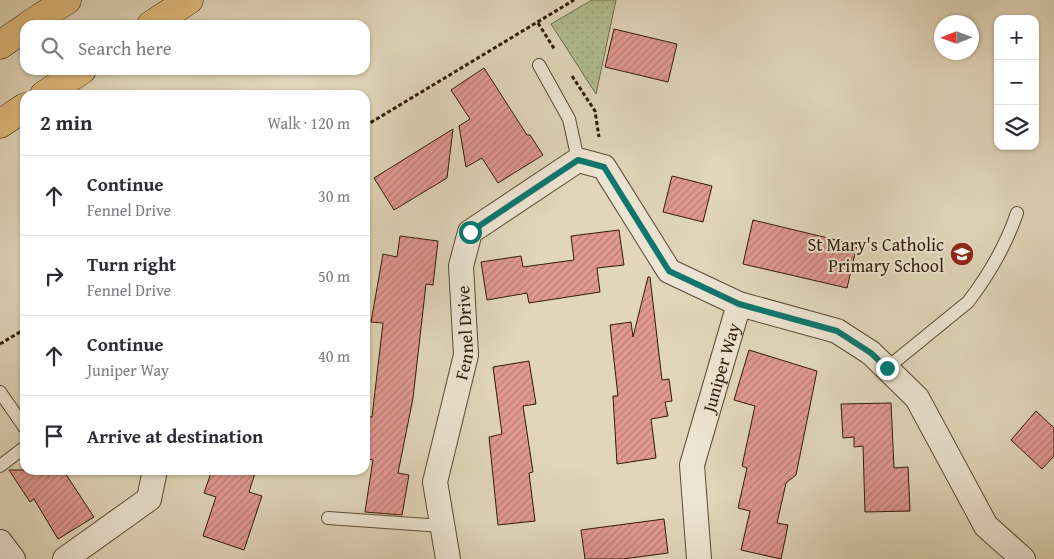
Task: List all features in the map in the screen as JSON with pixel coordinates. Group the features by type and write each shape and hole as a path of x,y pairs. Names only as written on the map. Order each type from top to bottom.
{"highway":[{"path":"37,20 67,0"},
{"path":"159,20 189,0"},
{"path":"0,44 20,31"},
{"path":"52,90 74,75"},
{"path":"0,124 20,110"}],"street":[{"path":"578,160 604,167 669,271 739,304"},
{"name":"Fennel Drive","path":"448,559 435,482 466,355 461,266 470,232 578,160"},
{"name":"Juniper Way","path":"699,559 692,464 739,304 837,331 871,353 917,398 986,526 1023,559"},
{"path":"65,559 149,499 154,475"},
{"path":"0,542 13,559"}],"lane":[{"path":"539,65 569,119 578,160"},
{"path":"887,368 968,302 978,289 1010,233 1017,213"},
{"path":"0,392 20,421"},
{"path":"0,466 20,451"},
{"path":"328,518 442,526"}],"path":[{"path":"370,123 574,0"},
{"path":"0,344 20,332"}],"green space":[{"path":"592,0 616,0 596,94 551,24"}],"building":[{"path":"614,29 677,44 668,82 605,67"},
{"path":"484,68 527,135 530,135 543,155 498,183 482,158 466,167 459,126 470,119 451,90"},
{"path":"453,129 447,178 394,210 374,178"},
{"path":"672,176 712,186 703,222 663,212"},
{"path":"753,220 857,245 847,288 743,264"},
{"path":"619,230 624,265 597,268 600,292 529,303 527,293 487,300 481,262 521,256 523,267 574,260 571,236"},
{"path":"400,236 438,241 433,285 426,284 413,398 398,473 409,475 402,515 365,512 373,460 370,459 370,417 372,417 383,323 371,322 383,254 397,257"},
{"path":"648,277 650,277 662,380 669,379 672,401 665,402 668,416 651,419 656,458 617,464 613,396 618,396 610,325 631,322 633,337"},
{"path":"749,350 817,371 796,475 786,483 777,523 788,525 781,559 741,550 750,511 738,508 747,468 742,466 755,406 734,400"},
{"path":"529,361 536,404 523,406 533,472 529,473 535,521 498,525 489,437 502,434 493,367"},
{"path":"891,403 894,468 908,467 910,511 865,512 863,446 854,447 854,437 843,438 841,404"},
{"path":"1036,411 1054,428 1054,456 1042,469 1011,440"},
{"path":"9,470 20,470 20,475 66,475 94,517 58,539 34,499 30,502"},
{"path":"210,475 254,475 249,492 262,496 244,550 203,536 216,497 204,493"},
{"path":"664,519 668,553 623,559 585,559 581,530"}],"place":[{"name":"St Mary's Catholic Primary School","path":"962,254"}],"route":[{"path":"470,232 578,160 604,167 669,271 739,304 837,331 871,353 887,368"}]}
